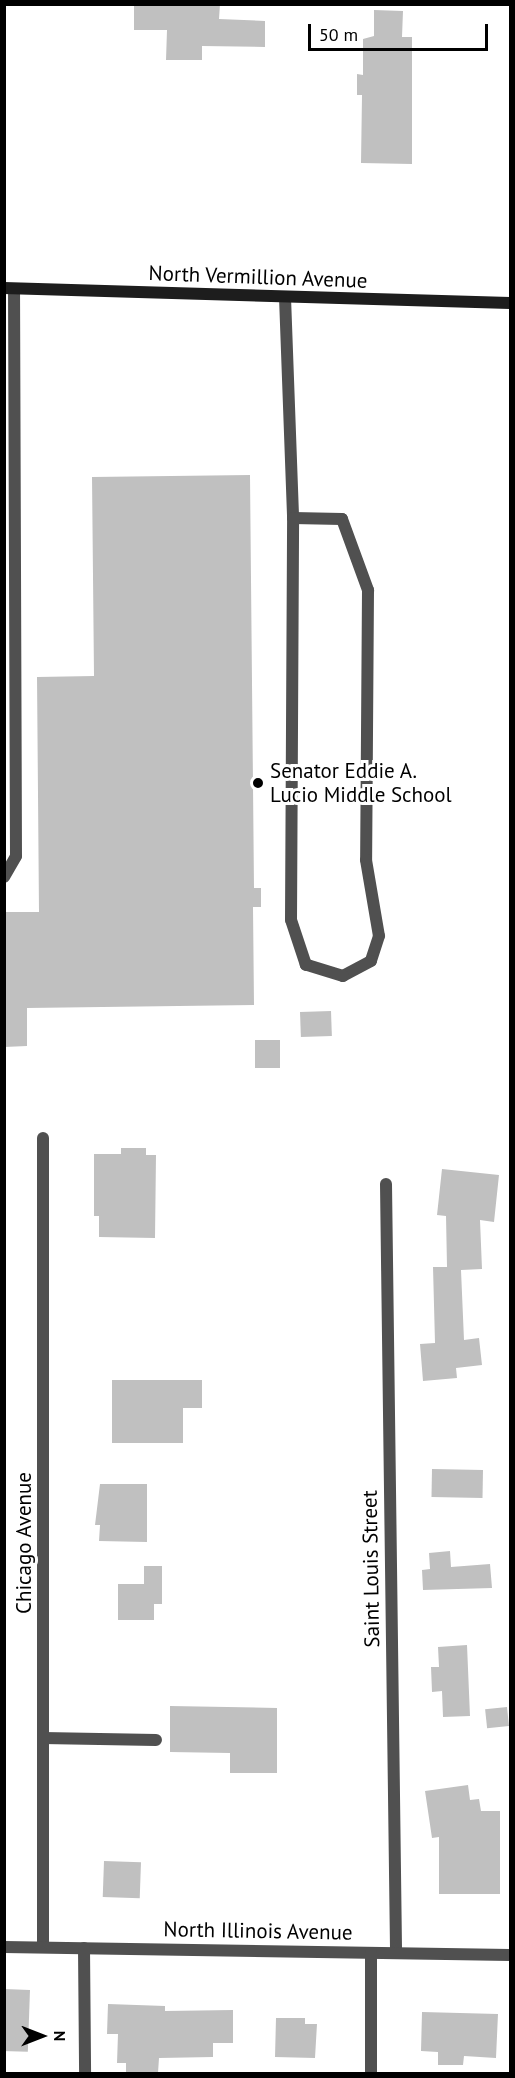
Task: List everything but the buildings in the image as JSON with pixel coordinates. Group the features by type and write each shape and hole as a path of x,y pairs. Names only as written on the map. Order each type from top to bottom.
{"street":[{"name":"North Vermillion Avenue","path":"9,289 510,303"},
{"path":"4,877 16,856 15,550 9,289"},
{"path":"285,297 293,518 291,920 306,965 343,976 370,961 379,936 366,860 368,590 342,519 293,518"},
{"path":"4,558 15,550"},
{"name":"Chicago Avenue","path":"43,1138 43,1947"},
{"name":"Saint Louis Street","path":"386,1184 396,1953"},
{"path":"43,1738 156,1740"},
{"name":"North Illinois Avenue","path":"4,1947 510,1955"},
{"path":"84,1948 85,2073"},
{"path":"370,1953 371,2073"}],"place":[{"name":"Senator Eddie A. Lucio Middle School","path":"258,783"}]}
